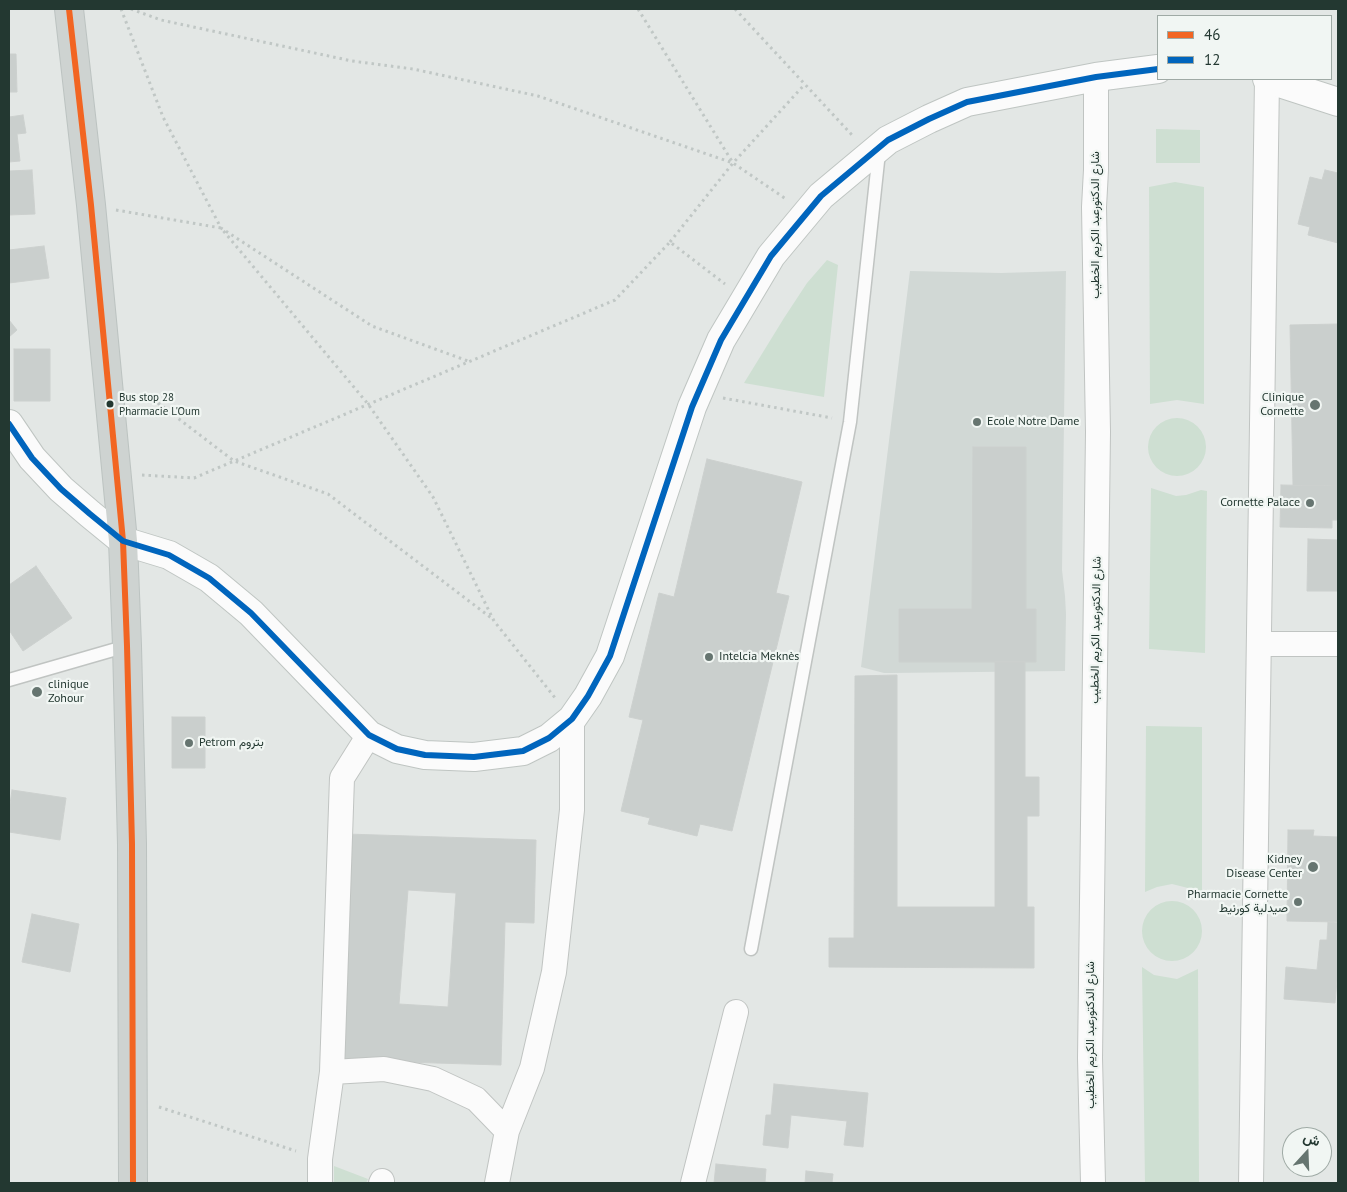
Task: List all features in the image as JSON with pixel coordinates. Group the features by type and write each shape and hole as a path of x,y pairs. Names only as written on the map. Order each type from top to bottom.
{"main road":[{"path":"70,9 123,541 132,844 133,1183"},
{"path":"9,424 32,458 61,489 90,514 123,541 169,555 209,578 251,613 369,734 398,749 425,755 474,757 523,751 549,738 572,719 588,696 610,656 692,407 720,340 770,256 822,196 888,140 967,102 1096,77 1157,69"},
{"path":"1270,80 1338,102"}],"street":[{"name":"شارع الدكتورعبد الكريم الخطيب","path":"1093,1183 1090,1058 1098,432 1094,207 1096,77"},
{"path":"1251,1183 1267,80"},
{"path":"1259,644 1338,644"},
{"path":"496,1183 508,1131 532,1068 554,972 572,810 572,719"},
{"path":"320,1183 320,1159 332,1072 342,778 369,734"},
{"path":"693,1183 736,1012"},
{"path":"332,1072 384,1069 433,1079 476,1100 508,1131"}],"lane":[{"path":"751,949 850,422 875,151"},
{"path":"9,680 127,646"}],"path":[{"path":"121,9 163,117 221,228 368,404 434,497 494,620 572,719"},
{"path":"131,9 160,20 352,61 412,69 538,96 732,163 806,214"},
{"path":"638,9 732,163"},
{"path":"735,9 805,84 875,151"},
{"path":"116,474 194,478 615,300 670,242 732,163 805,84"},
{"path":"91,205 221,228 372,326 468,362"},
{"path":"670,242 745,299"},
{"path":"698,393 850,422"},
{"path":"109,400 150,397 234,461 328,494 494,620"},
{"path":"132,1098 320,1159"}],"shaded area":[{"name":"Ecole Notre Dame","path":"910,271 1001,273 1066,271 1062,570 1066,614 1065,671 884,673 861,667"}],"green space":[{"path":"1156,129 1200,130 1200,163 1156,163"},
{"path":"1175,182 1204,187 1204,404 1177,400 1150,404 1149,187"},
{"path":"827,260 838,265 824,397 744,383 807,283"},
{"path":"1171,418 1183,418 1198,426 1206,441 1206,453 1198,468 1183,476 1171,476 1156,468 1148,453 1148,441 1156,426"},
{"path":"1151,488 1176,496 1201,490 1207,491 1205,653 1149,649"},
{"path":"1146,726 1202,727 1202,894 1192,889 1172,884 1145,892"},
{"path":"1172,901 1188,906 1193,910 1197,915 1202,931 1197,947 1193,952 1188,956 1172,961 1156,956 1151,952 1147,947 1142,931 1147,915 1151,910 1156,906"},
{"path":"1142,967 1154,975 1177,979 1198,969 1199,1183 1145,1183"},
{"path":"334,1166 368,1179 366,1183 334,1183"}],"building":[{"path":"9,54 16,54 17,92 9,92"},
{"path":"23,115 26,133 17,134 20,161 9,162 9,117"},
{"path":"32,170 35,214 9,215 9,171"},
{"path":"1325,170 1338,173 1338,243 1308,235 1310,227 1298,224 1310,177 1322,180"},
{"path":"44,246 49,278 9,283 9,250"},
{"path":"9,320 17,330 9,337"},
{"name":"Clinique Cornette","path":"1338,324 1338,486 1293,485 1290,325"},
{"path":"14,349 50,349 50,401 14,401"},
{"path":"973,447 1026,447 1026,609 1036,609 1036,662 899,662 899,609 972,609"},
{"name":"Intelcia Meknès","path":"707,459 802,482 776,593 789,596 732,831 700,824 697,836 648,824 650,818 621,811 643,720 629,717 659,593 674,597"},
{"name":"Cornette Palace","path":"1281,485 1338,486 1338,520 1332,520 1332,528 1280,527"},
{"path":"1308,539 1338,540 1338,591 1307,591"},
{"path":"36,566 72,618 23,651 9,630 9,585"},
{"path":"995,662 1025,662 1025,777 1039,777 1039,816 1027,816 1027,907 1034,907 1034,968 829,967 829,938 854,938 855,676 897,675 897,907 995,907"},
{"name":"Petrom بتروم","path":"172,717 205,717 205,768 172,768"},
{"path":"12,790 66,798 60,840 9,832"},
{"name":"Kidney Disease Center","path":"1288,830 1314,830 1313,836 1338,837 1337,922 1287,921"},
{"path":"346,834 536,840 534,923 505,922 501,1065 339,1060","holes":["408,890 456,893 448,1007 399,1004"]},
{"path":"32,914 79,924 70,972 22,962"},
{"path":"1328,922 1338,923 1338,970 1335,1003 1284,999 1286,967 1317,970 1320,940 1327,940"},
{"path":"774,1084 868,1093 863,1147 844,1145 847,1121 791,1115 788,1148 763,1145 766,1115 771,1115"},
{"path":"716,1164 766,1169 765,1182 775,1183 714,1183"},
{"path":"806,1171 833,1174 832,1183 805,1183"}],"transit line":[{"name":"46","path":"69,9 91,205 123,541 132,844 133,1183"},
{"name":"12","path":"9,424 32,458 61,489 123,541 169,555 209,578 251,613 369,735 397,749 425,755 474,757 523,751 549,738 572,719 588,696 610,656 692,407 721,340 771,256 821,196 888,140 967,102 1096,77 1157,69"}],"place":[{"name":"Bus stop 28 Pharmacie L'Oum","path":"110,404"},
{"name":"Clinique Cornette","path":"1315,405"},
{"name":"Ecole Notre Dame","path":"977,422"},
{"name":"Cornette Palace","path":"1310,503"},
{"name":"Intelcia Meknès","path":"709,657"},
{"name":"clinique Zohour","path":"37,692"},
{"name":"Petrom بتروم","path":"189,743"},
{"name":"Kidney Disease Center","path":"1313,867"},
{"name":"Pharmacie Cornette صيدلية كورنيط","path":"1298,902"}]}
